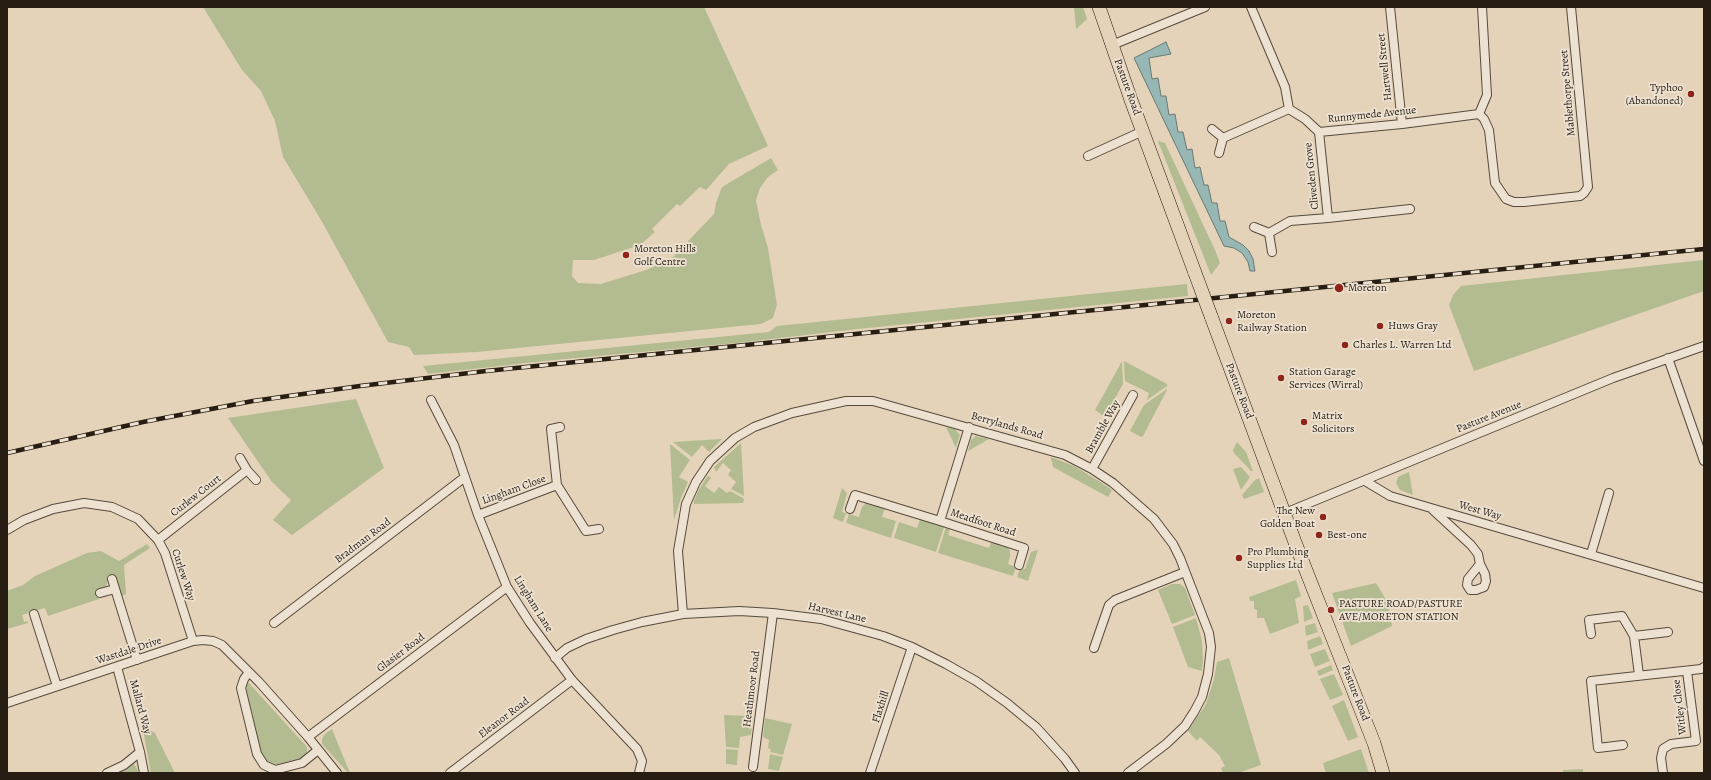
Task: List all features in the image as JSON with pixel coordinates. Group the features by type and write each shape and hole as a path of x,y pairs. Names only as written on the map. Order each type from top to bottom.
{"main road":[{"name":"Pasture Road","path":"1099,7 1195,273 1285,513 1371,735 1383,773"}],"street":[{"path":"1112,45 1205,7"},
{"path":"1223,138 1289,109 1285,87 1251,7"},
{"name":"Hartwell Street","path":"1390,7 1402,124"},
{"path":"1479,114 1487,95 1482,7"},
{"name":"Mablethorpe Street","path":"1479,114 1484,119 1489,130 1495,183 1506,199 1514,202 1524,202 1580,196 1587,190 1571,7"},
{"name":"Runnymede Avenue","path":"1289,109 1306,119 1319,132 1402,124 1479,114"},
{"path":"1212,129 1223,138"},
{"path":"1088,156 1143,131"},
{"name":"Cliveden Grove","path":"1319,132 1328,218"},
{"path":"1219,153 1223,138"},
{"name":"Cliveden Grove","path":"1269,233 1290,221 1410,209"},
{"path":"1254,227 1269,233 1272,252"},
{"name":"Pasture Avenue","path":"1285,513 1613,378 1704,346"},
{"path":"1668,358 1704,461"},
{"name":"Bramble Way","path":"1092,469 1133,395"},
{"name":"Lingham Lane","path":"431,400 454,445 478,515 507,587 555,658 572,680 637,749 642,761 640,773"},
{"name":"Berrylands Road","path":"683,614 678,551 686,504 696,482 710,461 735,438 770,420 792,413 854,400 882,402 1065,455 1092,469 1113,483 1154,519 1173,544 1209,633 1210,662 1206,685 1194,712 1185,726 1166,744 1128,773"},
{"name":"Lingham Close","path":"560,427 551,429 557,485 586,531 599,529"},
{"name":"Meadfoot Road","path":"940,521 969,427"},
{"path":"240,458 247,470 256,480"},
{"name":"Curlew Court","path":"158,540 247,470"},
{"name":"Bradman Road","path":"274,623 465,477"},
{"name":"West Way","path":"1365,481 1390,496 1704,588"},
{"name":"Lingham Close","path":"478,515 557,485"},
{"path":"1591,554 1608,493"},
{"name":"Meadfoot Road","path":"850,509 855,495 1024,548 1019,565"},
{"name":"Curlew Way","path":"7,530 24,520 54,509 84,503 112,506 132,516 158,540 165,553 193,641"},
{"path":"1431,508 1471,545 1478,554 1480,564"},
{"path":"1094,648 1108,605 1116,600 1185,572"},
{"path":"112,579 137,660"},
{"name":"Glasier Road","path":"308,737 507,587"},
{"path":"100,593 115,589"},
{"name":"Harvest Lane","path":"555,658 567,648 586,639 609,631 642,622 683,614 739,611 773,613 822,619 883,636 912,647 946,664 1007,703 1036,727 1075,773"},
{"name":"Heathmoor Road","path":"753,767 773,613"},
{"path":"34,614 57,686"},
{"path":"1591,634 1589,620 1622,616 1633,631 1639,675"},
{"path":"1634,636 1668,632"},
{"name":"Wastdale Drive","path":"7,703 193,641 208,640 222,645 249,672 308,737 337,773"},
{"name":"Flaxhill","path":"870,773 912,647"},
{"name":"Mallard Way","path":"117,667 140,752 144,773"},
{"path":"1623,745 1598,748 1591,681 1687,671 1701,669 1704,667"},
{"name":"Witley Close","path":"1663,773 1661,758 1663,749 1671,744 1700,741 1687,671"},
{"path":"249,672 244,679 241,688 257,754 264,765 275,770 302,763 318,750"},
{"name":"Eleanor Road","path":"450,773 572,680"},
{"name":"Mallard Way","path":"107,773 124,765 140,752"}],"green space":[{"path":"203,7 704,7 768,146 729,164 706,190 700,187 680,206 677,204 652,229 655,232 640,245 594,260 573,260 572,276 578,283 601,284 646,270 671,259 714,214 716,203 722,187 771,158 778,170 768,177 760,188 756,200 761,225 768,248 777,305 773,318 761,324 477,352 414,355 409,347 388,342 321,220 283,157 275,121 261,91 242,70"},
{"path":"1074,7 1083,7 1087,19 1076,29"},
{"path":"1158,141 1165,143 1215,250 1220,263 1211,275"},
{"path":"1704,260 1704,291 1474,371 1449,305 1453,295 1461,286"},
{"path":"1187,284 1188,296 428,374 423,366 769,332 777,326"},
{"path":"1122,361 1123,384 1105,417 1095,410"},
{"path":"1124,361 1167,384 1167,386 1147,400 1149,393 1125,381"},
{"path":"1167,389 1143,436 1141,437 1130,431 1144,405"},
{"path":"356,399 384,468 292,535 273,520 291,500 272,482 228,418"},
{"path":"946,427 955,429 960,435 956,448"},
{"path":"976,436 989,439 968,451 971,440"},
{"path":"722,439 709,452 702,445 692,457 673,442"},
{"path":"1237,442 1246,452 1253,471 1251,471 1234,453 1233,450"},
{"path":"741,443 744,496 731,489 736,482 728,475 731,470 723,463 716,472 714,467"},
{"path":"670,444 690,460 679,477 688,482 674,520"},
{"path":"1051,457 1074,466 1112,490 1108,497 1053,467"},
{"path":"1241,467 1250,477 1241,490 1233,469"},
{"path":"1409,472 1413,495 1400,490 1396,483 1398,477"},
{"path":"709,476 711,478 705,486 714,493 719,487 727,493 730,491 743,498 743,503 694,504 698,491"},
{"path":"1259,478 1264,492 1244,499 1242,495 1255,480"},
{"path":"842,488 847,493 842,512 846,513 843,522 833,518"},
{"path":"866,503 885,508 882,517 896,521 891,538 846,523 849,514 859,517 862,507"},
{"path":"920,519 944,527 936,552 894,538 899,522 917,528"},
{"path":"946,527 950,529 948,535 989,548 991,542 1008,547 1010,556 1008,564 1016,567 1013,576 938,553"},
{"path":"147,544 150,548 124,565 126,594 122,596 115,576 108,578 106,588 97,591 99,599 48,616 45,608 22,615 24,622 27,621 28,623 7,629 7,591 23,585 35,576 87,553 101,551 119,561"},
{"path":"1038,550 1028,581 1017,577 1020,568 1025,569 1031,552"},
{"path":"1296,580 1301,596 1295,599 1299,623 1270,634 1264,618 1257,618 1257,610 1254,609 1254,601 1250,601 1249,597"},
{"path":"1376,583 1388,603 1392,626 1351,646 1332,593"},
{"path":"1172,584 1180,584 1185,588 1195,615 1172,624 1158,590"},
{"path":"1308,605 1313,618 1304,622 1303,606"},
{"path":"1196,618 1202,641 1202,671 1188,667 1173,627"},
{"path":"1315,623 1318,632 1306,636 1305,626"},
{"path":"1320,636 1323,644 1308,650 1307,641"},
{"path":"1325,649 1330,661 1315,667 1310,654"},
{"path":"1229,658 1261,765 1238,773 1223,773 1221,768 1225,766 1219,755 1200,737 1197,741 1188,731 1206,704 1214,679 1217,662"},
{"path":"1331,665 1333,670 1319,676 1317,671"},
{"path":"1334,674 1343,695 1330,700 1320,679"},
{"path":"248,682 307,747 307,752 300,759 274,765 266,762 261,754 246,687 246,683"},
{"path":"1344,700 1358,737 1348,741 1332,706"},
{"path":"724,715 753,716 751,735 740,737 739,748 726,747"},
{"path":"765,718 792,724 783,755 770,752 771,749 768,748 769,740 763,737"},
{"path":"148,729 155,733 175,773 151,773 143,730"},
{"path":"332,729 350,773 348,773 322,744 322,739 325,734"},
{"path":"726,749 738,750 737,765 726,764"},
{"path":"1361,749 1369,773 1326,773 1323,763"},
{"path":"770,754 783,757 779,771 768,769"},
{"path":"134,764 138,773 118,773 130,765"},
{"path":"1583,769 1583,773 1563,773 1563,770"}],"water":[{"path":"1166,42 1171,54 1149,58 1152,79 1158,78 1161,96 1166,96 1169,115 1175,114 1178,132 1183,132 1187,150 1192,149 1195,168 1200,167 1204,185 1208,185 1212,203 1217,203 1220,221 1225,221 1229,237 1243,245 1249,251 1253,259 1255,271 1250,271 1248,262 1242,253 1234,248 1224,246 1134,58"}],"railway":[{"path":"7,453 143,422 253,401 360,386 486,371 1704,249"}],"place":[{"name":"Typhoo (Abandoned)","path":"1691,94"},
{"name":"Moreton Hills Golf Centre","path":"626,255"},
{"name":"Moreton","path":"1339,288"},
{"name":"Moreton Railway Station","path":"1229,321"},
{"name":"Huws Gray","path":"1380,326"},
{"name":"Charles L. Warren Ltd","path":"1345,345"},
{"name":"Station Garage Services (Wirral)","path":"1281,378"},
{"name":"Matrix Solicitors","path":"1304,422"},
{"name":"The New Golden Boat","path":"1323,517"},
{"name":"Best-one","path":"1319,535"},
{"name":"Pro Plumbing Supplies Ltd","path":"1239,558"},
{"name":"PASTURE ROAD/PASTURE AVE/MORETON STATION","path":"1331,610"}]}
